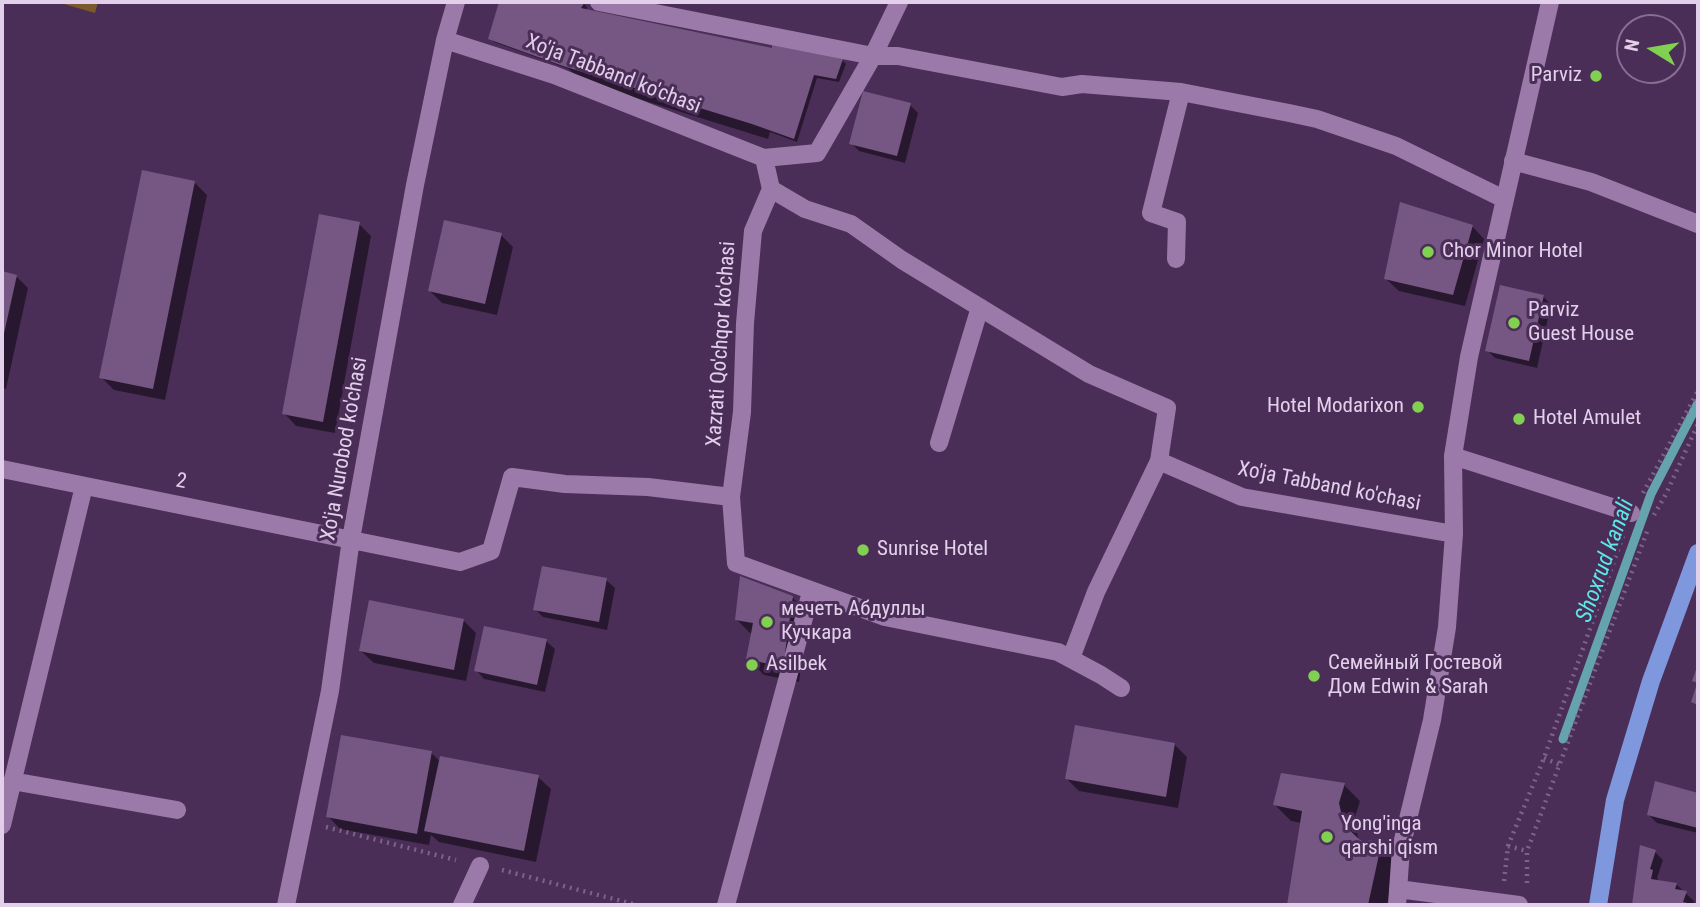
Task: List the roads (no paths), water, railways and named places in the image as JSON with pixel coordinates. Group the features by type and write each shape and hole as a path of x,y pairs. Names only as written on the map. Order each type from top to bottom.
{"main road":[{"path":"1598,905 1615,800 1651,681 1698,554"}],"street":[{"name":"Xo'ja Nurobod ko'chasi","path":"286,905 330,691 351,539 415,185 445,40 456,2"},
{"path":"599,2 873,56 898,56 1062,87 1082,84 1181,92 1317,119 1396,146 1504,199"},
{"path":"899,2 873,56 817,153 764,158 771,188 805,209 850,224 902,260 1089,374 1167,408 1159,461 1096,592 1071,658"},
{"path":"1512,901 1397,897 1401,848 1432,720 1447,627 1454,534 1453,456 1469,356 1550,2"},
{"name":"Xo'ja Tabband ko'chasi","path":"445,40 554,75 764,158"},
{"path":"1176,259 1177,222 1151,213 1181,92"},
{"path":"1513,161 1591,182 1698,225"},
{"name":"Xazrati Qo'chqor ko'chasi","path":"771,188 753,232 745,323 742,412 731,497 736,563 811,592"},
{"path":"939,443 980,307"},
{"path":"1453,456 1631,513"},
{"name":"Xo'ja Tabband ko'chasi","path":"1159,461 1242,497 1454,534"},
{"name":"2","path":"2,469 351,539"},
{"path":"351,539 460,562 481,555 491,551 512,477 565,484 649,486 731,497"},
{"path":"2,825 84,486"},
{"path":"726,905 811,592 885,617 1058,652 1121,688"},
{"path":"12,781 177,810"},
{"path":"462,905 480,866"}],"waterway":[{"name":"Shoxrud kanali","path":"1563,739 1651,494 1698,403"}],"place":[{"name":"Parviz","path":"1596,76"},
{"name":"Chor Minor Hotel","path":"1428,252"},
{"name":"Parviz Guest House","path":"1514,323"},
{"name":"Hotel Modarixon","path":"1418,407"},
{"name":"Hotel Amulet","path":"1519,419"},
{"name":"Sunrise Hotel","path":"863,550"},
{"name":"мечеть Абдуллы Кучкара","path":"767,622"},
{"name":"Asilbek","path":"752,665"},
{"name":"Семейный Гостевой Дом Edwin & Sarah","path":"1314,676"},
{"name":"Yong'inga qarshi qism","path":"1327,837"}]}
